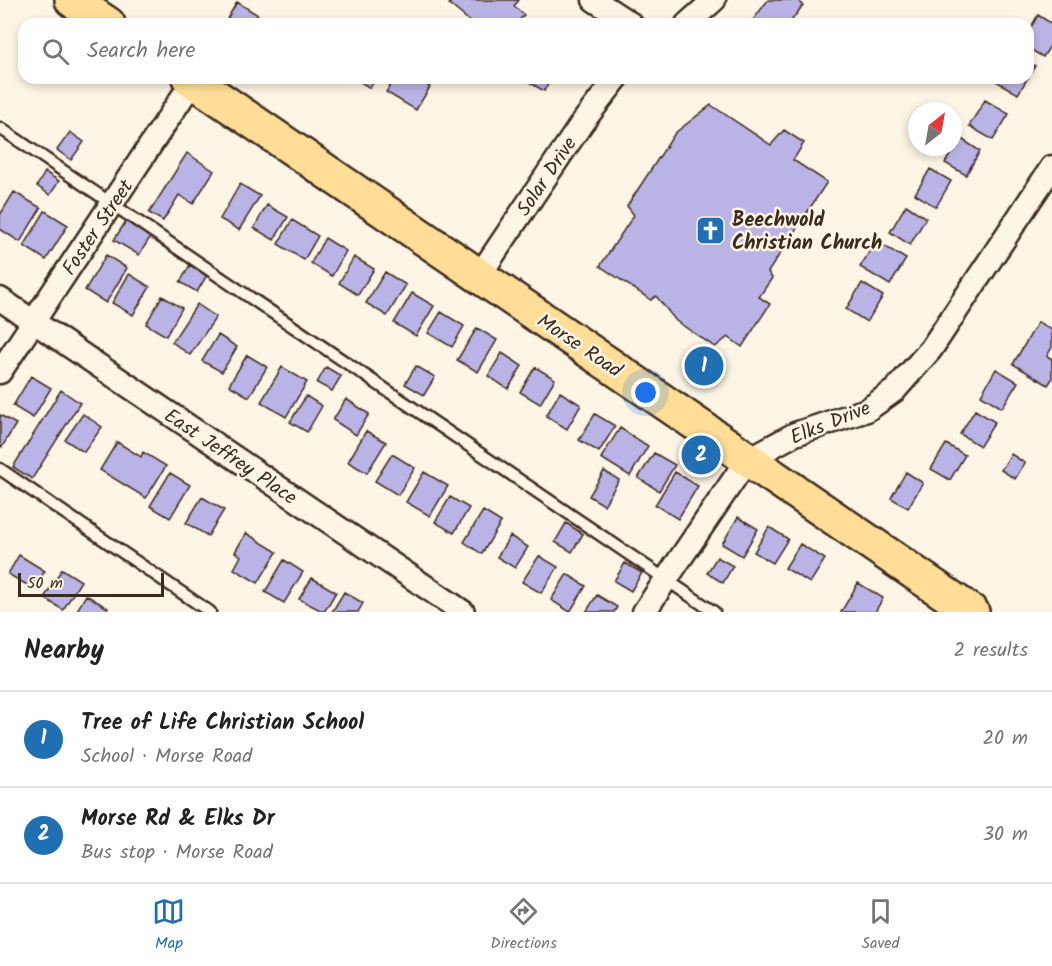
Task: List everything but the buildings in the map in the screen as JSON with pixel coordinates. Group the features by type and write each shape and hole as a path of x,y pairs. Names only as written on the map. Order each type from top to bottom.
{"main road":[{"path":"72,0 99,18"},
{"name":"Morse Road","path":"198,84 972,612"}],"street":[{"path":"594,0 622,18"},
{"path":"694,18 714,0"},
{"name":"Foster Street","path":"0,372 112,204 188,84"},
{"name":"Solar Drive","path":"480,276 577,130 612,84"},
{"name":"Elks Drive","path":"644,612 747,460 795,434 867,410 895,390 931,350 1052,167"},
{"name":"East Jeffrey Place","path":"0,299 463,612"}],"lane":[{"path":"0,128 714,612"},
{"path":"0,469 210,612"}],"place":[{"name":"Beechwold Christian Church","path":"711,230"},
{"name":"Tree of Life Christian School","path":"704,366"},
{"name":"Morse Rd & Elks Dr","path":"701,455"}]}
